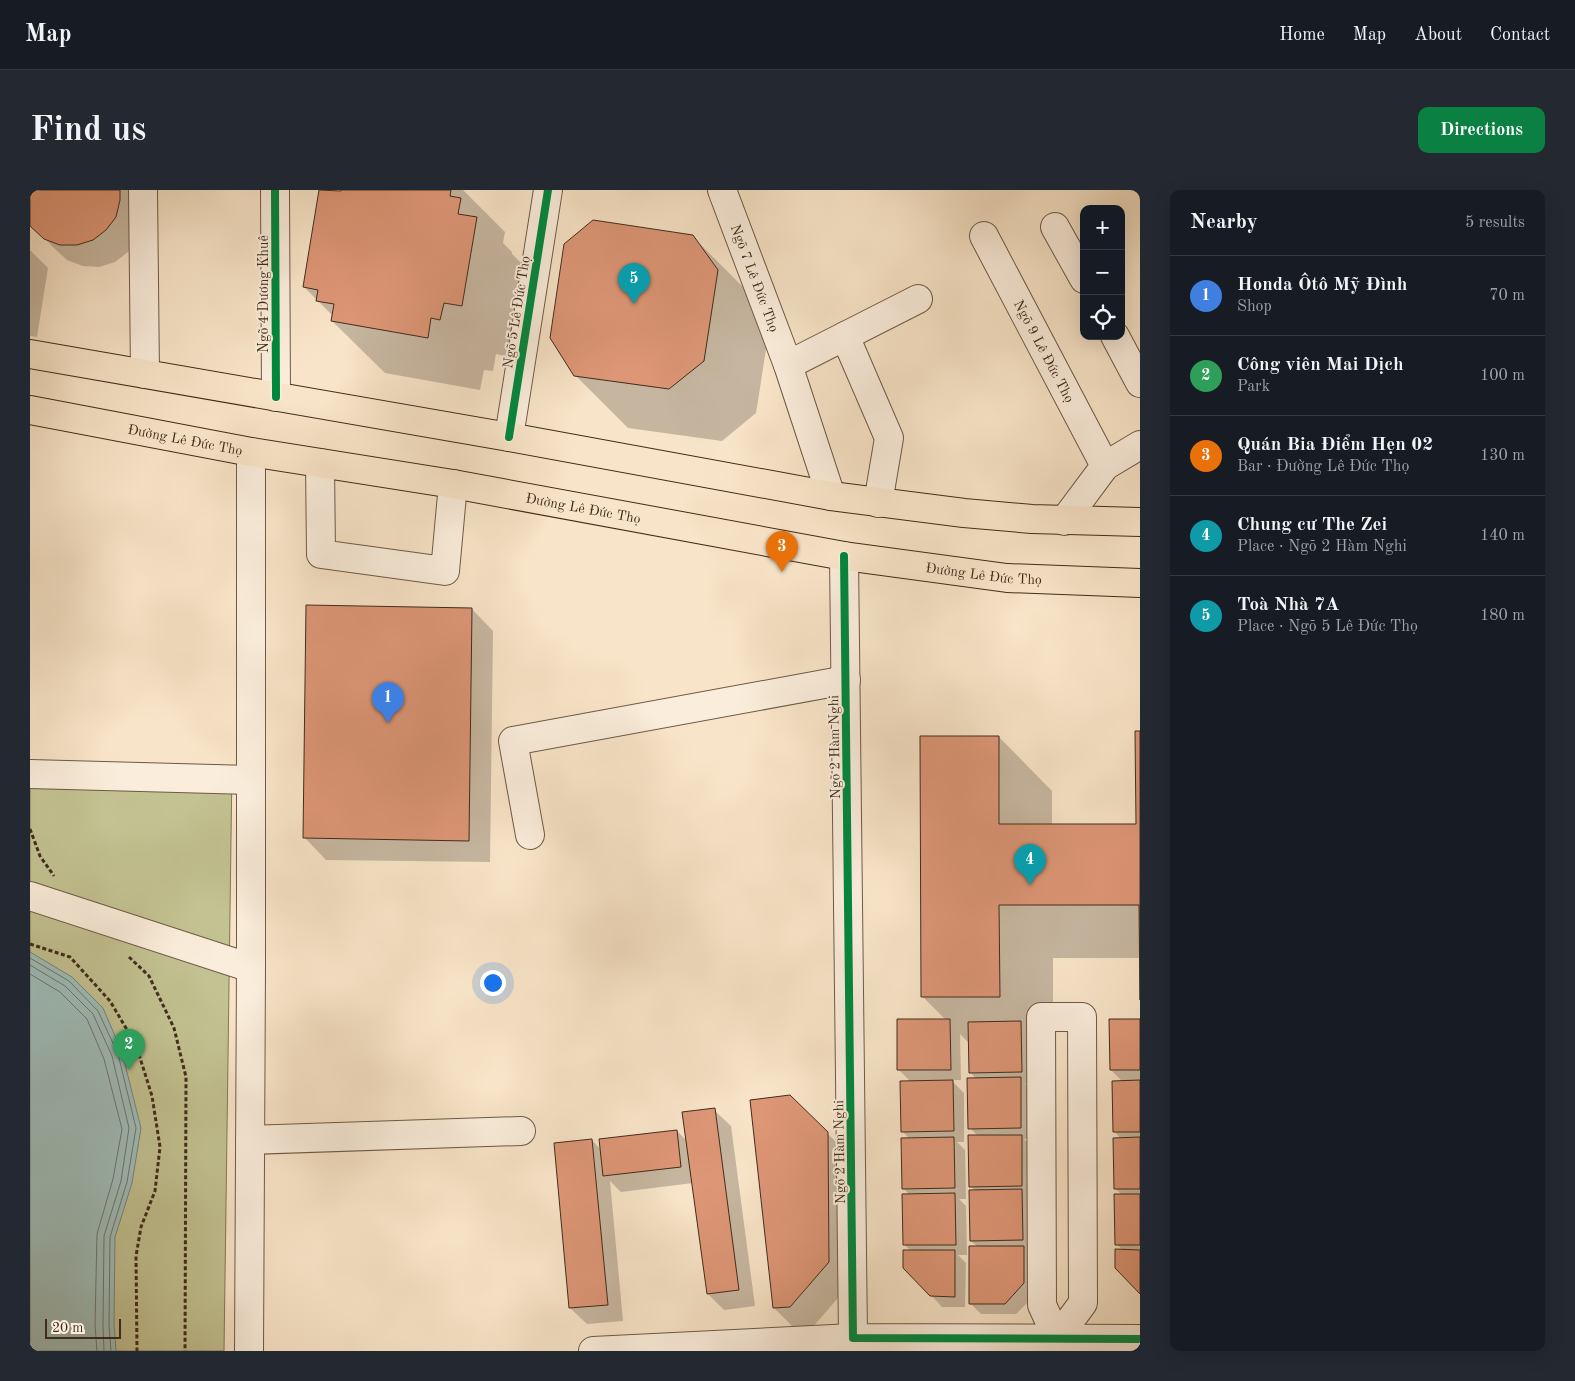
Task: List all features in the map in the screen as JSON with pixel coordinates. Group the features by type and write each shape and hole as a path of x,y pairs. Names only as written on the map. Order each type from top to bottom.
{"main road":[{"path":"30,354 509,437 831,496 964,514 1064,521 1140,522"},
{"name":"Đường Lê Đức Thọ","path":"30,410 251,452 453,484 844,556 1007,578 1140,583"}],"street":[{"path":"143,190 145,374"},
{"name":"Ngõ 4 Dương Khuê","path":"274,190 276,397"},
{"name":"Ngõ 5 Lê Đức Thọ","path":"509,437 548,190"},
{"name":"Ngõ 7 Lê Đức Thọ","path":"722,190 788,365 831,496"},
{"path":"1055,227 1080,273"},
{"name":"Ngõ 9 Lê Đức Thọ","path":"984,236 1105,466"},
{"path":"788,365 918,299"},
{"path":"845,336 889,438 878,503"},
{"path":"1117,340 1140,383"},
{"path":"1064,521 1105,466 1140,445"},
{"path":"248,1351 251,968 251,452"},
{"path":"320,463 321,554 445,571 453,484"},
{"name":"Ngõ 2 Hàm Nghi","path":"844,556 853,1344"},
{"path":"530,835 513,740 846,680"},
{"path":"30,774 251,780"},
{"path":"30,896 251,968"},
{"path":"1041,1017 1082,1017 1083,1304 1057,1344 1042,1305 1041,1017"},
{"path":"250,1140 522,1131"},
{"path":"594,1351 853,1344 1057,1344 1140,1339"}],"path":[{"path":"30,829 40,856 56,877"},
{"path":"30,944 70,957 110,1001 136,1045 152,1096 160,1147 155,1191 141,1227 136,1256 137,1351"},
{"path":"128,957 149,976 174,1028 186,1077 186,1351"}],"shaded area":[{"path":"30,762 232,766 224,1351 30,1351"}],"water":[{"path":"30,952 72,977 103,1008 122,1052 141,1128 132,1183 115,1237 114,1325 116,1351 30,1351"}],"building":[{"path":"30,190 120,190 120,200 116,217 106,230 93,240 77,245 60,245 44,239 30,226"},
{"path":"319,190 451,190 450,196 461,198 458,214 477,217 462,306 444,303 440,320 431,318 428,338 331,321 334,304 316,301 318,290 303,287"},
{"path":"593,220 693,235 718,270 704,361 669,389 574,376 550,338 564,244"},
{"path":"306,605 472,608 469,841 303,838"},
{"path":"1135,731 1140,731 1140,1000 1139,905 999,905 1000,997 921,997 920,736 999,736 999,824 1136,824"},
{"path":"897,1019 950,1019 951,1070 897,1070"},
{"path":"1109,1019 1140,1019 1140,1070 1110,1070"},
{"path":"1021,1021 1022,1072 969,1073 968,1022"},
{"path":"1021,1077 1021,1128 968,1129 967,1078"},
{"path":"953,1080 954,1131 901,1132 900,1081"},
{"path":"1140,1080 1140,1132 1113,1132 1112,1081"},
{"path":"790,1095 828,1132 829,1262 790,1307 773,1308 750,1100"},
{"path":"715,1108 739,1290 707,1294 682,1112"},
{"path":"677,1130 681,1167 603,1176 599,1139"},
{"path":"968,1135 1022,1135 1022,1186 969,1187"},
{"path":"954,1137 955,1188 902,1189 901,1138"},
{"path":"1140,1137 1140,1189 1114,1189 1113,1138"},
{"path":"592,1139 608,1305 569,1308 554,1143"},
{"path":"1022,1189 1023,1240 970,1241 969,1190"},
{"path":"955,1193 956,1245 903,1245 902,1194"},
{"path":"1114,1194 1140,1194 1140,1245 1115,1245"},
{"path":"969,1246 1024,1246 1024,1283 1005,1304 969,1304"},
{"path":"1115,1249 1140,1250 1140,1294 1115,1268"},
{"path":"903,1250 955,1250 955,1297 930,1296 903,1268"}],"cycle path":[{"path":"275,190 276,397"},
{"path":"509,437 548,190"},
{"path":"844,556 853,1338 1140,1339"}],"place":[{"name":"Toà Nhà 7A","path":"634,304"},
{"name":"Quán Bia Điểm Hẹn 02","path":"782,572"},
{"name":"Honda Ôtô Mỹ Đình","path":"388,723"},
{"name":"Chung cư The Zei","path":"1030,885"},
{"name":"Công viên Mai Dịch","path":"129,1070"}]}
